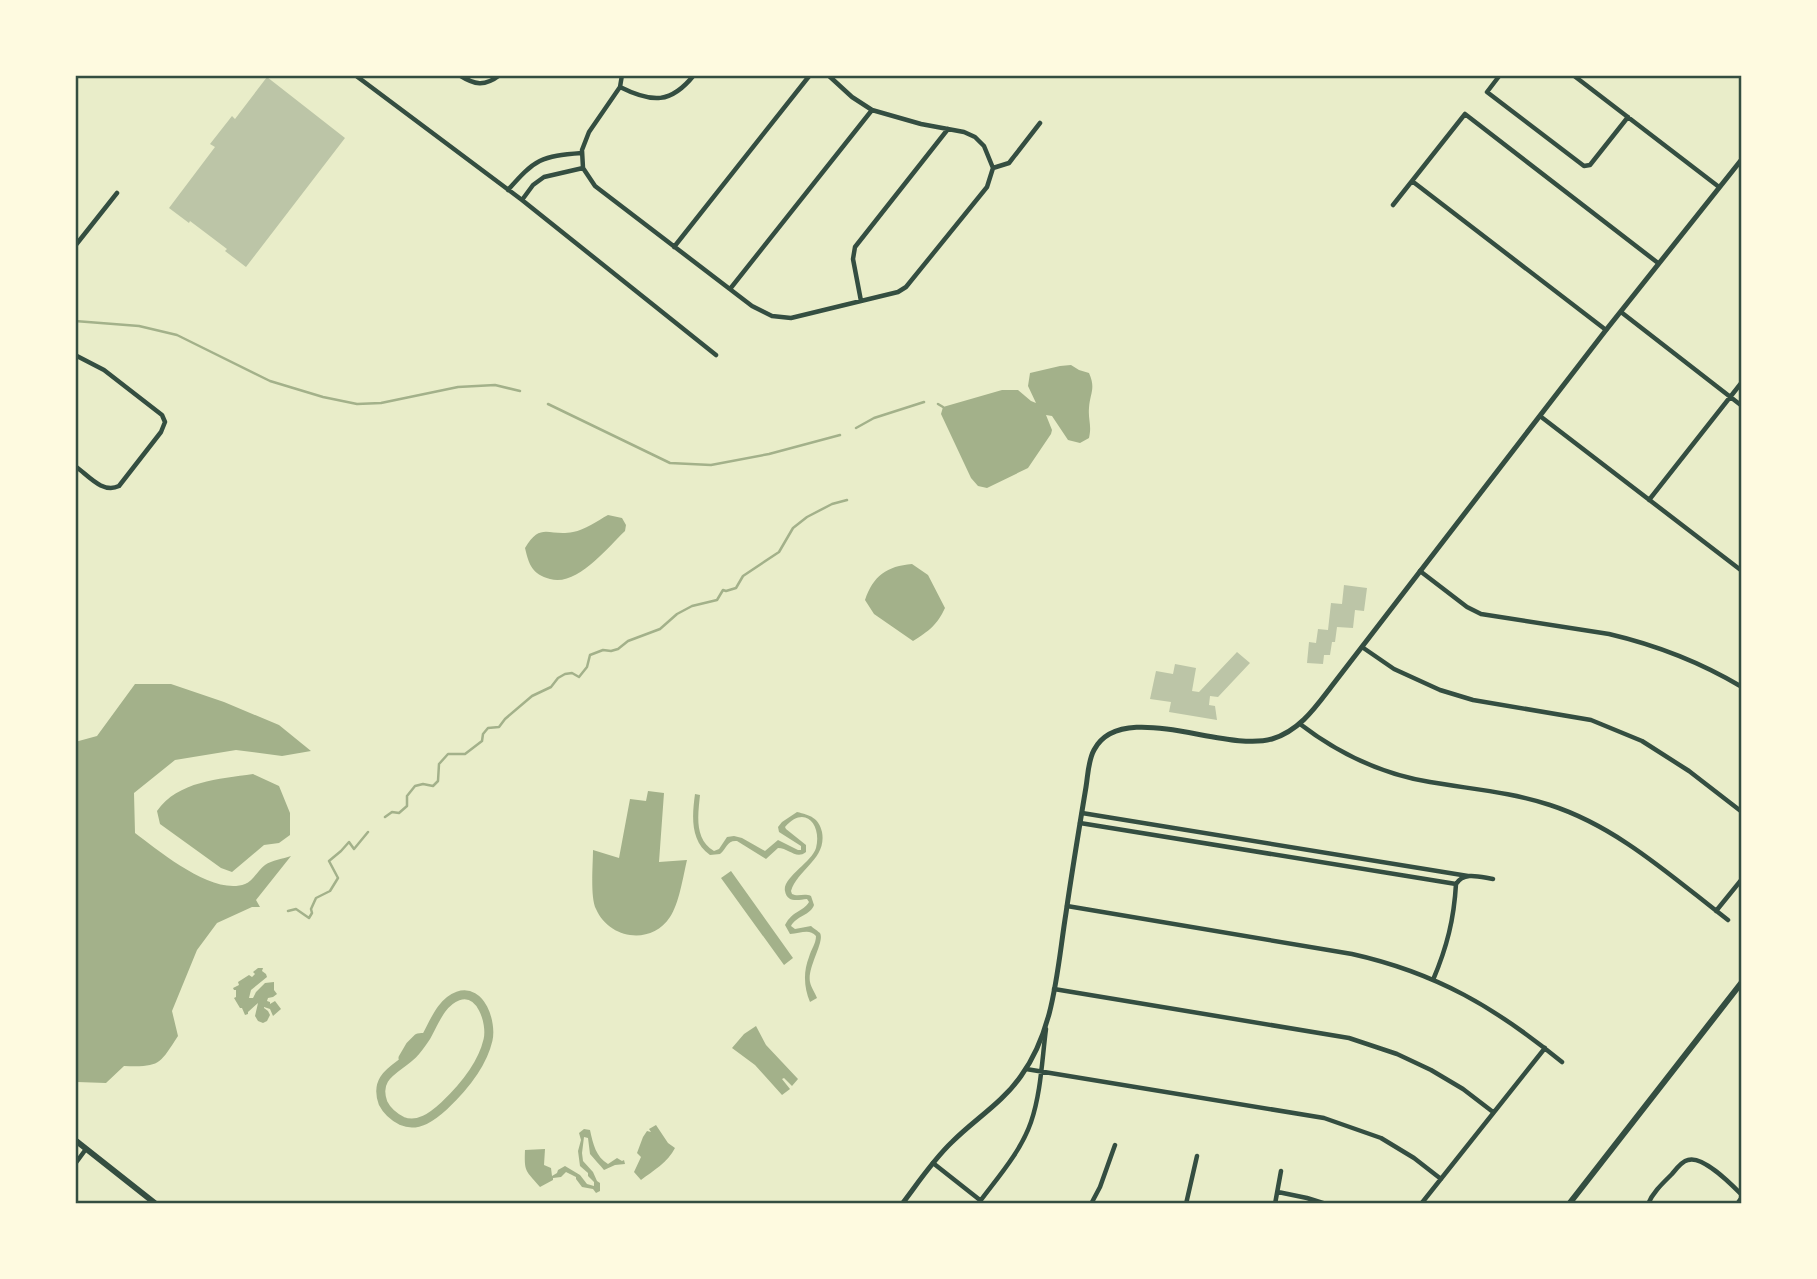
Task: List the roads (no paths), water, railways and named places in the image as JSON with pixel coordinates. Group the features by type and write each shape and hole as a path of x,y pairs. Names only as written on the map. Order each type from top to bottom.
{"main road":[{"path":"1569,1204 1742,982"},
{"path":"75,1140 156,1204"}],"street":[{"path":"355,75 522,200 716,355"},
{"path":"459,75 475,83 489,82 500,75"},
{"path":"622,75 620,87 589,132 582,153 583,168 600,191 760,311 779,317 802,316 898,292 914,280 987,187 993,168 991,159 975,137 872,110 852,97 828,75"},
{"path":"620,87 646,97 662,98 680,91 694,75"},
{"path":"674,247 810,75"},
{"path":"1500,75 1487,92 1584,166 1590,165 1628,117"},
{"path":"1573,75 1719,187"},
{"path":"730,289 872,110"},
{"path":"1393,205 1465,114 1658,263"},
{"path":"993,168 1009,163 1041,123"},
{"path":"861,301 854,267 855,247 948,129"},
{"path":"508,190 526,169 541,159 582,153"},
{"path":"933,1163 983,1202 1012,1159 1031,1122 1093,751 1113,732 1128,727 1145,727 1249,743 1274,739 1300,724 1658,263 1741,163"},
{"path":"522,200 533,185 544,177 583,168"},
{"path":"1412,181 1606,330"},
{"path":"75,246 117,193"},
{"path":"1620,312 1742,406"},
{"path":"75,355 104,370 162,415 165,422 161,432 125,480 113,489 100,485 75,466"},
{"path":"1649,499 1742,382"},
{"path":"1540,416 1741,569"},
{"path":"1420,571 1476,612 1628,638 1701,665 1742,687"},
{"path":"1362,647 1394,669 1440,690 1474,700 1591,720 1642,741 1689,771 1742,812"},
{"path":"1300,724 1340,751 1385,771 1429,782 1518,796 1578,815 1637,849 1728,920"},
{"path":"1082,813 1493,879"},
{"path":"1080,823 1456,884"},
{"path":"1238,849 1240,838"},
{"path":"1343,866 1345,856"},
{"path":"1433,980 1448,943 1456,884 1461,877 1468,876"},
{"path":"1716,911 1742,879"},
{"path":"1067,906 1352,954 1393,965 1433,980 1490,1009 1562,1062"},
{"path":"1054,989 1349,1038 1397,1054 1432,1070 1493,1112"},
{"path":"902,1204 950,1143 1001,1100 1026,1069 1046,1028"},
{"path":"1421,1204 1545,1048"},
{"path":"1026,1069 1324,1118 1381,1138 1414,1158 1441,1179"},
{"path":"1091,1204 1115,1145"},
{"path":"75,1164 86,1149"},
{"path":"1186,1204 1197,1156"},
{"path":"1647,1204 1676,1168 1691,1159 1702,1161 1742,1196 1737,1204"},
{"path":"1275,1204 1281,1171"},
{"path":"1278,1192 1325,1204"}],"waterway":[{"path":"75,321 139,326 177,335 270,381 357,404 381,403 458,387 495,385 520,391"},
{"path":"856,428 874,418 924,402"},
{"path":"548,404 670,463 711,465 769,454 840,435"},
{"path":"938,404 943,407"},
{"path":"385,817 392,812 399,813 407,806 407,796 415,786 433,786 438,781 439,764 448,754 465,754 482,741 488,728 499,727 532,696 551,687 558,678 572,673 579,677 587,667 590,655 603,650 618,649 628,641 660,629 677,614 692,606 717,600 723,590 736,588 743,576 779,552 793,528 807,517 832,504 847,500"},
{"path":"288,911 296,909 309,918 316,898 330,891 338,878 329,861 349,842 354,849 368,832"},
{"path":"404,1061 410,1046 418,1038 426,1037 439,1014 452,999 466,995 473,997 479,1002 486,1016 488,1040 471,1076 440,1110 425,1120 408,1123 396,1118 387,1109 383,1103 381,1086 384,1079 413,1054 426,1037"}]}
